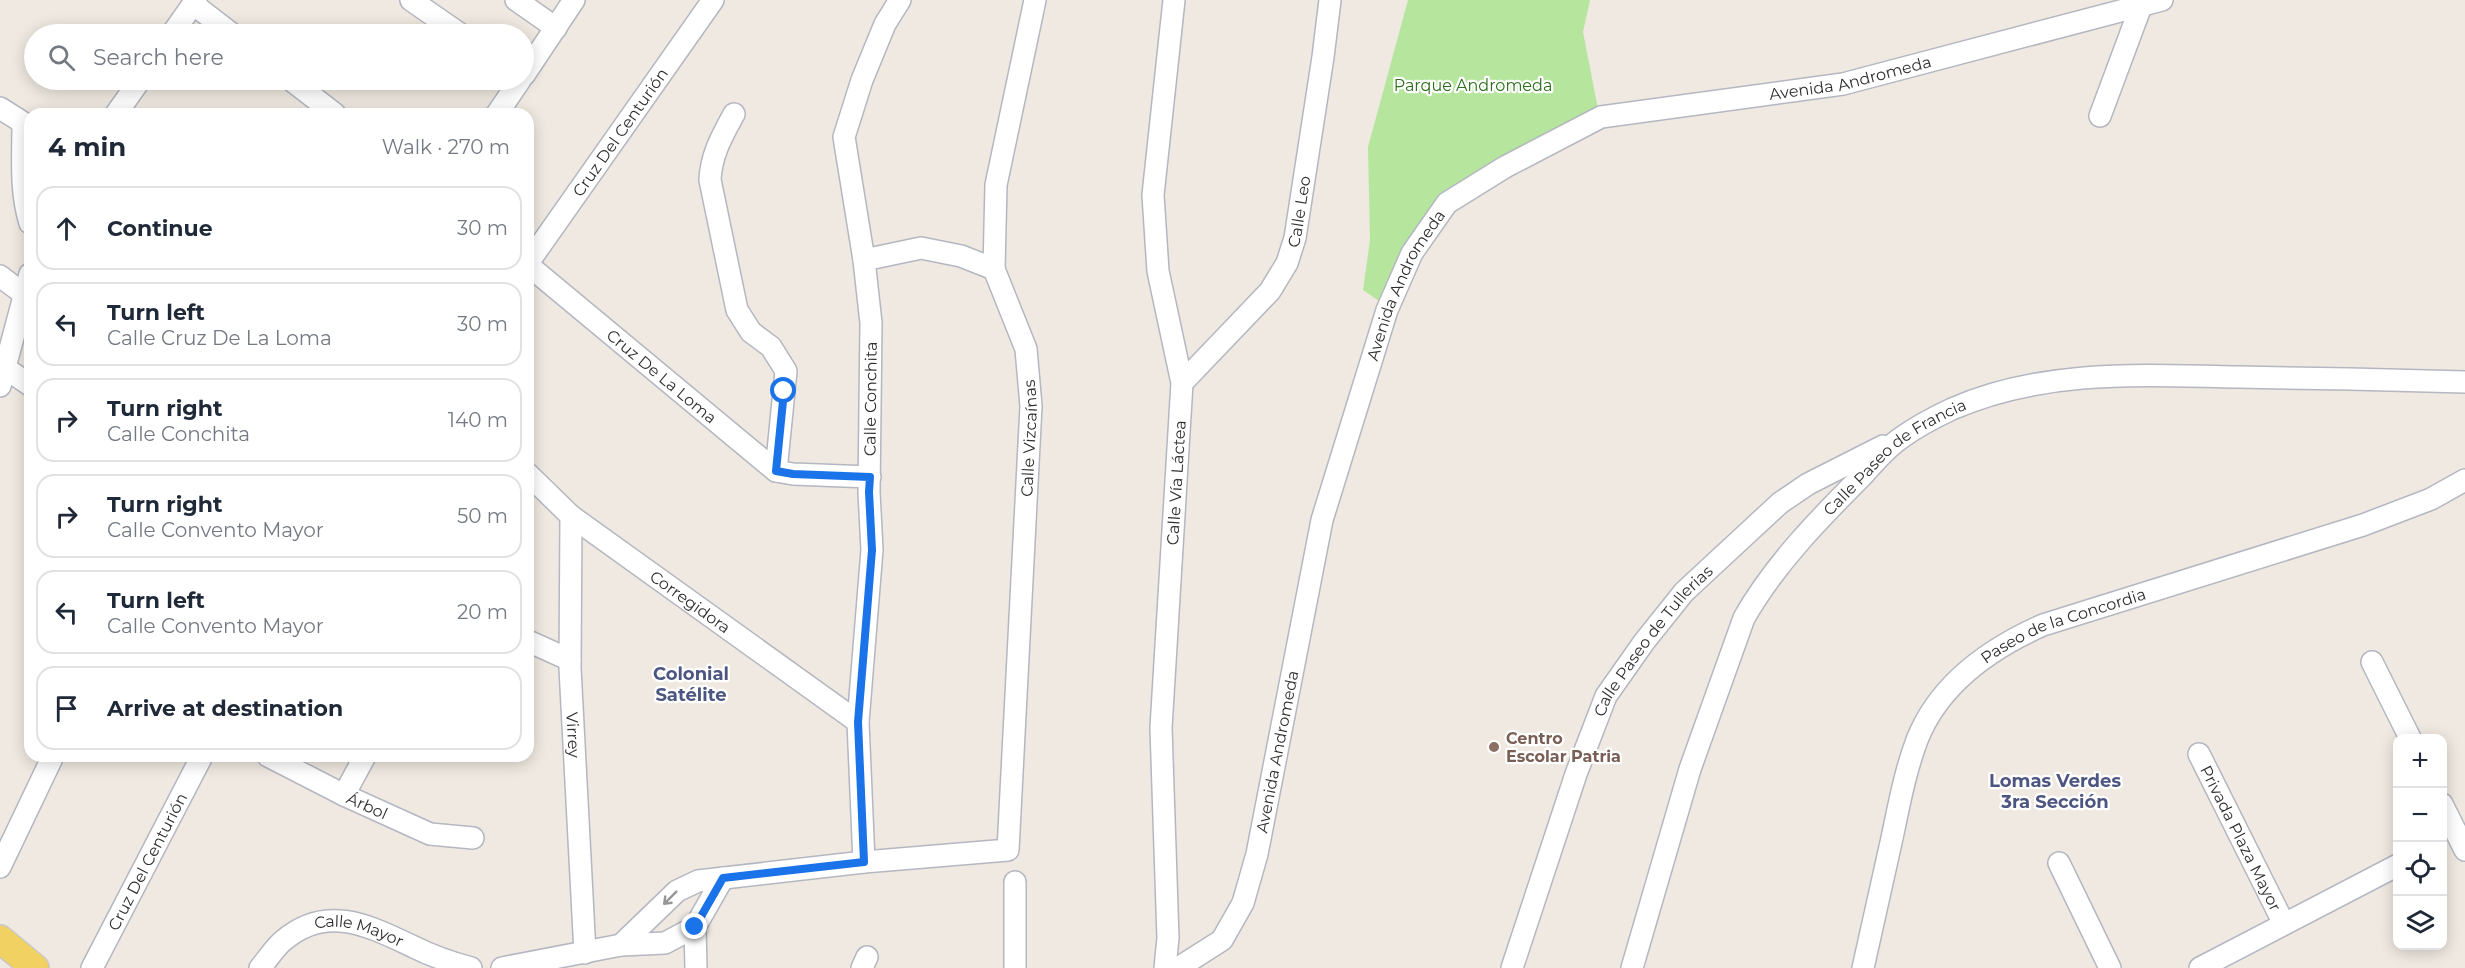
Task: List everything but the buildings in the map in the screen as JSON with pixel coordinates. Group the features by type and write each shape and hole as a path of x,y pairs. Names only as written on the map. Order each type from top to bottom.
{"main road":[{"path":"0,939 36,968"},
{"path":"6,968 0,961 13,968"}],"street":[{"path":"411,0 446,24"},
{"path":"516,0 556,28"},
{"path":"534,60 574,0"},
{"name":"Cruz Del Centurión","path":"534,255 712,0"},
{"name":"Calle Conchita","path":"864,862 858,722 872,550 869,492 871,323 864,260 844,137 862,80 885,24 900,0"},
{"name":"Calle Vizcaínas","path":"864,862 1008,850 1031,405 1026,349 994,269 996,185 1035,0"},
{"name":"Calle Vía Láctea","path":"1165,968 1168,939 1161,728 1182,383 1158,271 1153,195 1174,0"},
{"name":"Calle Leo","path":"1182,383 1270,291 1287,263 1294,238 1330,0"},
{"name":"Avenida Andromeda","path":"1178,968 1222,940 1243,903 1257,854 1322,520 1387,310 1412,253 1447,203 1505,167 1601,117 1843,84 2162,0"},
{"path":"179,24 194,2 220,24"},
{"path":"2100,116 2141,6"},
{"path":"120,108 133,90"},
{"path":"304,90 327,108"},
{"path":"500,108 513,90"},
{"path":"0,108 24,124"},
{"path":"734,114 716,148 710,166 710,180 737,310 751,332 771,347 786,371 776,471 870,477"},
{"path":"24,161 24,185"},
{"path":"864,260 921,248 961,256 994,269"},
{"name":"Cruz De La Loma","path":"534,269 776,471"},
{"path":"0,276 24,294"},
{"path":"24,299 2,377 24,383"},
{"name":"Calle Paseo de Francia","path":"1632,968 1690,770 1744,618 1753,601 1815,522 1900,438 1953,409 1983,398 2045,382 2080,378 2117,375 2465,382"},
{"name":"Calle Paseo de Tullerias","path":"1512,968 1576,774 1606,696 1644,642 1684,592 1780,503 1808,484 1900,438"},
{"name":"Corregidora","path":"534,480 571,516 858,722"},
{"name":"Paseo de la Concordia","path":"1863,968 1905,774 1918,737 1946,694 1988,653 2013,638 2043,625 2363,525 2431,499 2465,480"},
{"name":"Virrey","path":"571,516 570,660 585,953"},
{"path":"534,644 570,660"},
{"path":"2372,662 2408,734"},
{"name":"Privada Plaza Mayor","path":"2199,754 2284,924"},
{"path":"0,867 50,762"},
{"name":"Cruz Del Centurión","path":"92,968 199,762"},
{"name":"Árbol","path":"280,762 344,795 430,834 473,838"},
{"path":"344,795 362,762"},
{"path":"2447,815 2457,838"},
{"path":"621,945 676,891 698,881 864,862"},
{"path":"2059,863 2110,968"},
{"path":"2200,968 2393,867"},
{"path":"696,968 695,927 723,878"},
{"path":"1015,882 1015,968"},
{"name":"Calle Mayor","path":"260,968 284,940 301,929 321,922 344,921 364,924 417,949 471,968"},
{"path":"502,968 621,945 665,943 695,927"}],"green space":[{"name":"Parque Andromeda","path":"1408,0 1590,0 1583,32 1599,114 1445,197 1412,240 1379,301 1363,290 1370,240 1368,147"}],"place":[{"name":"Centro Escolar Patria","path":"1494,747"}],"district":[{"name":"Colonial Satélite","path":"691,684"},
{"name":"Lomas Verdes 3ra Sección","path":"2055,791"}],"route":[{"path":"695,927 723,878 864,862 858,722 872,550 870,477 793,474 776,471 784,391"}]}
